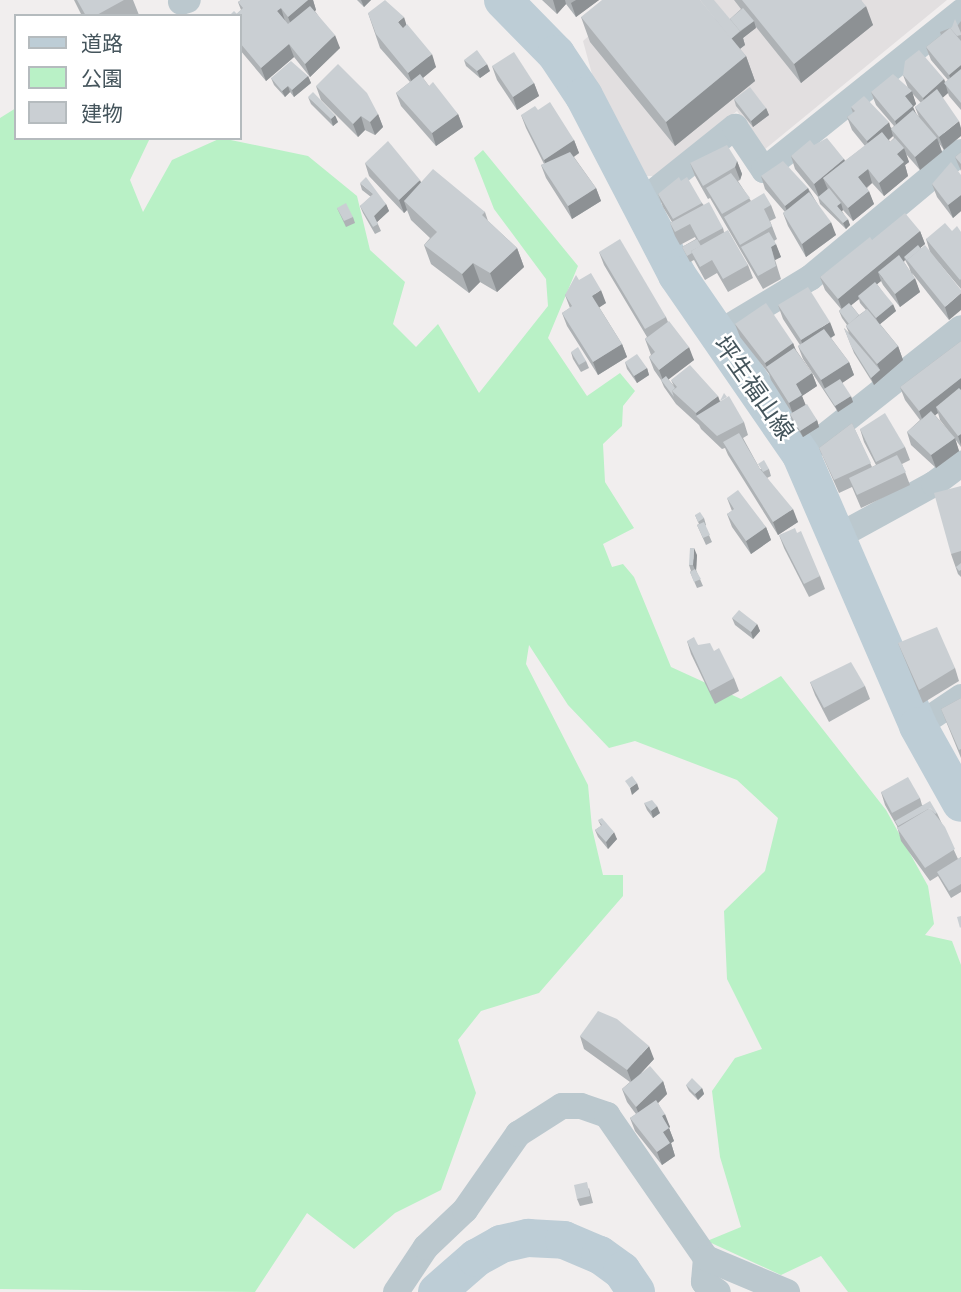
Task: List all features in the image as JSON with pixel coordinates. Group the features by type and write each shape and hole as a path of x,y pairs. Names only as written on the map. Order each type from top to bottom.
{"main road":[{"name":"坪生福山線","path":"503,0 556,54 577,86 677,275 800,455 918,726 961,803"},
{"path":"437,1292 476,1258 501,1244 528,1238 564,1240 600,1255 622,1271 636,1292"}],"street":[{"path":"640,203 735,127 764,170 961,12"},
{"path":"717,334 810,278 961,152"},
{"path":"800,455 961,328"},
{"path":"837,537 934,484 961,464"},
{"path":"918,726 961,697"},
{"path":"396,1292 426,1247 465,1210 518,1134 562,1106 581,1106 607,1115 706,1258 787,1292"},
{"path":"706,1258 704,1282 718,1292"}],"shaded area":[{"path":"629,0 947,0 764,150 737,111 657,176 643,176 599,100 583,41"}],"green space":[{"path":"14,109 14,140 149,140 130,180 143,212 172,160 217,140 231,140 308,156 357,196 370,250 405,282 393,324 416,347 438,324 479,393 548,306 546,279 494,209 474,158 483,150 578,266 548,338 587,396 620,373 635,391 623,406 622,426 603,444 605,482 634,528 603,544 612,567 623,564 634,577 671,667 741,699 781,676 886,810 928,886 934,924 925,935 952,941 961,965 961,1292 848,1292 821,1256 781,1275 707,1241 741,1227 720,1157 712,1091 735,1058 762,1049 727,979 724,911 765,871 778,818 737,780 635,741 609,748 568,705 529,645 526,664 588,785 592,828 603,875 623,875 623,896 539,993 481,1011 458,1040 476,1093 441,1190 395,1213 354,1249 307,1213 255,1292 0,1289 0,118"}],"building":[{"path":"77,0 124,0 99,14 85,14"},
{"path":"308,0 288,17 281,8 277,11 288,24 310,6 335,35 305,64 289,44 261,68 242,45 242,14 236,14 243,8 238,2"},
{"path":"385,0 404,17 398,22 403,28 407,24 432,54 408,73 376,34 368,13"},
{"path":"602,0 700,0 746,56 666,122 581,17"},
{"path":"700,0 714,0 740,31 731,39"},
{"path":"742,0 861,0 866,6 794,64"},
{"path":"743,8 754,21 740,31 730,19"},
{"path":"955,19 961,33 957,36 950,28"},
{"path":"950,28 961,41 961,65 949,75 926,47"},
{"path":"477,50 487,64 477,71 464,60"},
{"path":"919,50 944,79 923,98 903,75 905,61"},
{"path":"514,52 534,83 513,97 492,66"},
{"path":"291,61 308,76 292,90 288,86 282,91 271,78"},
{"path":"338,64 367,93 378,114 370,122 361,116 353,124 316,86"},
{"path":"961,69 961,103 944,83"},
{"path":"420,74 429,86 433,82 458,114 432,133 396,93"},
{"path":"893,74 912,91 905,96 913,106 895,121 871,92"},
{"path":"750,87 766,108 751,121 734,99"},
{"path":"937,89 959,121 939,137 915,107"},
{"path":"313,92 335,115 331,119 308,97"},
{"path":"864,96 889,122 867,141 847,117 855,111 851,107"},
{"path":"550,102 574,140 544,160 521,115 535,106 538,110"},
{"path":"913,110 937,138 915,157 891,129"},
{"path":"882,132 890,142 895,138 904,148 897,154 904,162 879,183 868,169 858,177 869,191 848,208 823,178"},
{"path":"827,138 844,159 814,184 791,156 810,140 814,145"},
{"path":"388,141 420,180 399,200 365,163"},
{"path":"727,145 737,161 735,167 703,186 690,163"},
{"path":"570,152 596,188 568,206 541,165"},
{"path":"961,152 961,164 955,157"},
{"path":"783,161 808,188 785,206 761,176"},
{"path":"951,162 961,175 961,195 948,205 932,184"},
{"path":"433,169 485,212 482,215 517,248 490,273 473,263 462,274 424,245 437,232 404,201"},
{"path":"731,173 750,198 722,214 706,188"},
{"path":"366,177 386,204 374,216 378,224 373,227 360,206 373,194 360,183"},
{"path":"679,177 681,181 687,177 702,203 673,219 658,194"},
{"path":"829,188 841,203 837,206 848,219 843,223 818,197"},
{"path":"809,192 831,222 802,244 783,213"},
{"path":"764,193 771,205 764,209 772,226 740,245 724,217"},
{"path":"709,202 723,228 699,241 690,224 675,232 670,223"},
{"path":"346,203 353,217 344,221 337,208"},
{"path":"905,213 920,231 838,299 820,277"},
{"path":"945,223 952,231 957,226 961,232 960,280 926,239"},
{"path":"728,230 748,265 723,279 712,260 700,267 691,251"},
{"path":"769,232 776,244 771,247 776,266 758,276 741,247"},
{"path":"620,239 666,317 645,329 599,252"},
{"path":"697,239 701,246 687,256 682,247"},
{"path":"918,245 921,249 907,260 909,263 904,257"},
{"path":"925,245 961,290 945,307 907,260"},
{"path":"899,255 915,278 895,294 878,272"},
{"path":"591,273 601,290 592,296 622,344 593,362 562,313 572,306 565,295 576,275 579,280"},
{"path":"875,282 893,304 876,318 858,296"},
{"path":"808,287 830,322 801,340 778,305"},
{"path":"766,303 793,343 765,363 735,324"},
{"path":"849,303 859,315 849,324 839,311"},
{"path":"867,309 898,346 877,364 846,326"},
{"path":"669,321 689,347 659,370 649,357 655,352 645,339"},
{"path":"844,328 880,370 871,378 851,346"},
{"path":"824,329 849,362 821,380 798,346"},
{"path":"961,341 961,378 919,411 900,387"},
{"path":"578,347 586,361 579,365 571,352"},
{"path":"794,348 812,373 796,384 802,395 789,403 766,367"},
{"path":"637,354 647,368 634,376 625,362"},
{"path":"690,365 718,396 696,413 672,391 677,387 671,380"},
{"path":"666,376 675,388 672,391 674,397 661,380"},
{"path":"840,379 851,396 835,406 824,389"},
{"path":"959,388 961,434 958,436 936,407"},
{"path":"729,396 744,422 717,436 696,416"},
{"path":"807,404 817,420 800,431 790,414"},
{"path":"931,411 955,438 931,455 907,432"},
{"path":"885,413 905,447 876,462 860,429"},
{"path":"852,423 871,463 834,480 819,448"},
{"path":"739,433 760,469 793,509 773,522 723,442"},
{"path":"897,455 906,472 857,495 849,478"},
{"path":"764,460 769,469 763,472 758,464"},
{"path":"961,486 961,551 951,554 934,493"},
{"path":"738,490 766,527 746,541 727,514 734,509 727,498"},
{"path":"700,512 704,518 698,522 695,515"},
{"path":"704,522 710,535 703,538 697,525"},
{"path":"795,528 797,533 801,531 820,576 804,584 779,535"},
{"path":"690,548 694,548 693,565 689,565"},
{"path":"695,569 701,579 694,582 690,572"},
{"path":"739,610 757,624 751,632 732,618"},
{"path":"937,627 955,668 919,690 898,643"},
{"path":"694,637 698,645 710,643 714,651 719,648 734,678 710,691 687,641"},
{"path":"851,662 865,686 824,708 810,682"},
{"path":"961,698 961,749 959,750 941,709"},
{"path":"632,776 637,783 630,788 625,781"},
{"path":"908,777 920,798 892,813 881,792"},
{"path":"652,800 657,806 651,811 644,803"},
{"path":"930,801 937,813 930,808 898,826 895,821"},
{"path":"930,808 945,827 955,849 925,868 897,828"},
{"path":"602,818 614,832 606,842 595,830 602,825 598,820"},
{"path":"961,857 961,884 949,891 937,872"},
{"path":"598,1011 617,1019 649,1046 627,1070 580,1036"},
{"path":"650,1066 663,1081 636,1107 622,1089"},
{"path":"692,1078 702,1088 695,1094 686,1085"},
{"path":"656,1100 665,1114 662,1116 669,1128 663,1132 670,1143 657,1152 630,1118"},
{"path":"587,1182 590,1196 577,1199 574,1185"}]}
